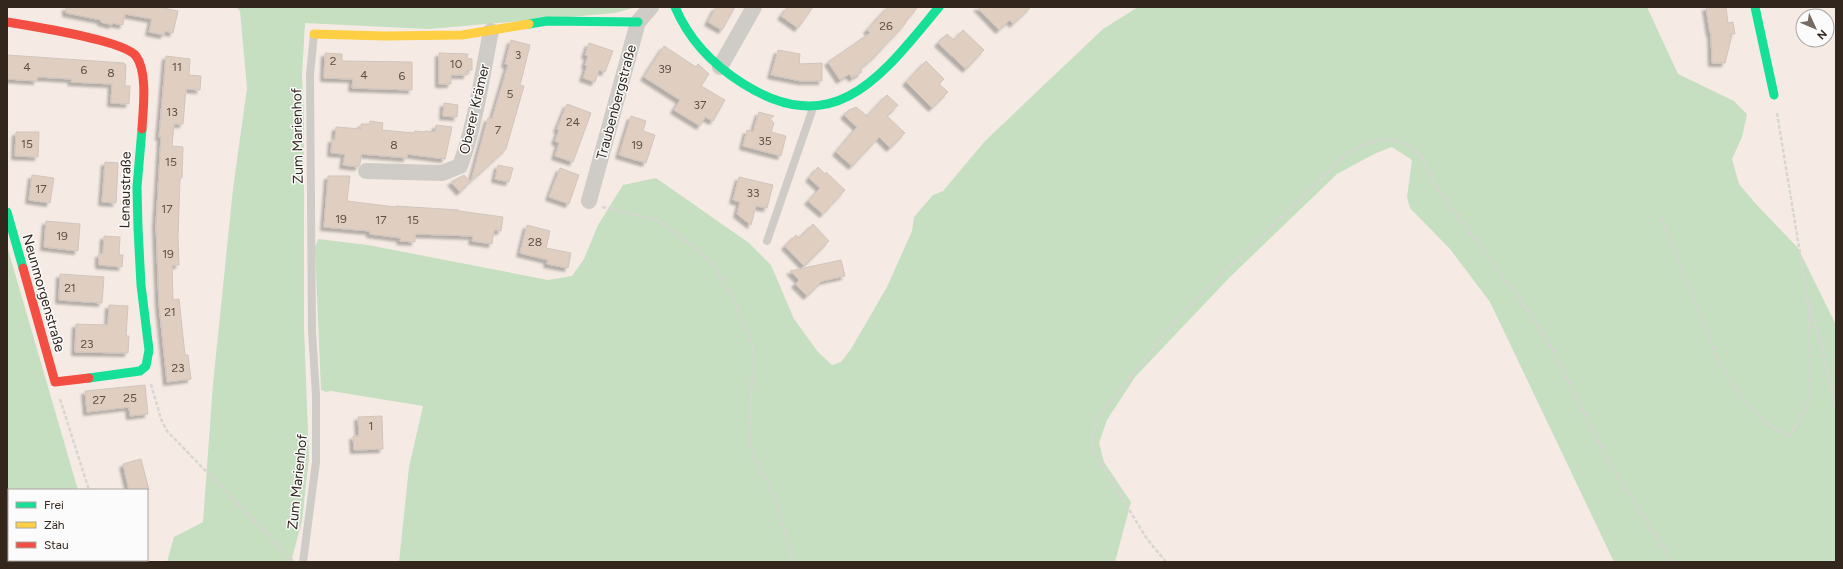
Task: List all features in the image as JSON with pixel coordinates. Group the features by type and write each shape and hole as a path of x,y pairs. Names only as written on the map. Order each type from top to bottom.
{"street":[{"name":"Traubenbergstraße","path":"588,201 638,22 651,7"},
{"path":"675,7 681,22 698,46 720,67 746,86 766,96 791,105 813,107 837,101 858,92 882,74 939,7"},
{"path":"720,67 754,7"},
{"path":"1755,7 1774,94"},
{"name":"Zum Marienhof","path":"314,34 384,36 462,35 547,21 638,22"},
{"name":"Lenaustraße","path":"7,22 101,40 126,50 136,56 143,75 143,112 137,187 141,285 149,350 146,366"},
{"name":"Oberer Krämer","path":"366,171 442,173 460,166 465,152 492,31"},
{"name":"Neunmorgenstraße","path":"7,212 55,382"},
{"path":"55,382 140,371 146,366"}],"lane":[{"name":"Zum Marienhof","path":"303,562 316,462 316,395 312,331 310,75 314,34"},
{"path":"767,241 813,107"}],"path":[{"path":"1774,94 1808,302 1822,349 1836,408"},
{"path":"1166,562 1147,539 1094,452 1091,441 1091,433 1098,417 1184,311 1344,157 1362,145 1380,140 1398,141 1410,147 1421,156 1438,190 1526,308 1554,352 1611,466 1672,562"},
{"path":"588,201 598,206 657,220 682,237 711,262 733,298 753,346 749,445 777,503 793,562"},
{"path":"1662,218 1717,358 1741,397 1767,424 1790,436 1808,402 1808,302"},
{"path":"146,366 161,419 167,431 294,562"},
{"path":"55,382 89,489"}],"green space":[{"path":"236,7 636,7 615,13 428,29 305,23 302,75 304,118 304,328 309,457 302,521 291,562 167,562 174,537 203,522 213,384 233,189 247,88 240,11"},
{"path":"1138,7 1647,7 1678,74 1734,101 1747,114 1742,137 1732,159 1739,184 1798,248 1836,325 1836,562 1614,562 1490,302 1450,249 1410,208 1407,197 1412,160 1392,147 1374,154 1337,174 1229,278 1135,377 1107,420 1099,443 1104,462 1131,502 1115,562 399,562 409,467 423,406 331,391 326,392 321,390 315,248 318,239 368,245 548,280 572,276 584,259 598,225 623,185 656,178 749,243 771,265 794,319 818,352 832,365 841,362 851,349 887,287 912,231 914,217 933,195 943,191 985,141 1103,29"},
{"path":"7,246 78,489 8,489 8,561 100,562 7,562"}],"building":[{"path":"66,7 159,7 178,11 173,33 165,31 164,35 149,32 152,19 125,14 123,25 112,23 112,25 101,22 101,20 66,13"},
{"path":"716,7 735,7 722,30 708,22"},
{"path":"788,7 813,7 798,28 781,16"},
{"path":"888,7 918,7 905,22 906,23 874,57 860,69 862,72 852,78 849,74 840,80 828,62 870,33 867,30"},
{"path":"977,7 1031,7 1013,24 1010,20 999,30"},
{"path":"1706,7 1726,7 1728,23 1733,22 1735,34 1730,34 1731,39 1725,63 1712,63 1711,33"},
{"path":"963,30 984,50 966,69 938,43 947,34 954,40"},
{"path":"511,40 530,45 520,85 524,86 506,149 471,181 488,118 492,119 508,65 505,64"},
{"path":"589,43 613,51 605,72 599,70 595,82 583,78 587,66 585,65 588,56 585,55"},
{"path":"664,46 696,67 698,64 709,74 701,86 725,100 713,121 705,117 700,126 674,110 680,100 644,77"},
{"path":"778,50 800,54 799,64 822,63 822,81 801,81 771,75"},
{"path":"325,53 342,54 342,61 412,62 412,90 352,88 353,79 324,78"},
{"path":"439,53 468,54 467,58 472,59 472,70 467,70 467,75 451,75 451,84 439,84"},
{"path":"7,55 124,63 126,65 125,86 130,86 129,104 111,103 112,84 71,82 72,79 37,77 37,81 7,79"},
{"path":"166,56 190,59 189,75 201,76 200,90 186,89 183,124 174,124 172,146 183,147 182,178 180,178 178,238 179,265 172,265 173,300 179,299 185,355 188,355 191,379 167,382 159,304 156,225 161,137 159,137"},
{"path":"926,61 944,79 939,84 948,92 932,108 906,82"},
{"path":"887,95 898,105 887,116 905,133 890,148 879,137 852,166 836,152 857,127 844,115 849,110 856,107 867,116"},
{"path":"444,103 458,105 457,117 443,116"},
{"path":"567,104 591,113 573,162 555,156 559,143 555,141 559,130 557,129"},
{"path":"759,112 774,116 770,119 774,123 771,132 786,136 781,156 743,146 747,130 753,132"},
{"path":"631,116 646,121 643,131 655,135 646,163 619,155"},
{"path":"370,121 383,123 382,130 414,133 415,131 435,132 436,125 452,127 445,159 407,154 407,158 361,154 360,164 358,167 343,165 345,154 331,153 332,139 335,140 336,127 361,129 361,124 370,124"},
{"path":"16,132 39,132 38,157 15,156"},
{"path":"105,162 118,163 116,203 102,202"},
{"path":"498,165 513,168 509,182 495,179"},
{"path":"818,167 825,174 826,172 845,190 823,214 808,201 820,188 809,178"},
{"path":"560,168 579,175 569,204 549,197"},
{"path":"32,175 54,178 50,203 29,200"},
{"path":"464,175 470,182 460,192 451,182"},
{"path":"328,176 350,176 347,201 395,207 459,210 503,217 501,231 494,230 492,244 472,241 473,236 415,234 415,242 400,241 401,238 370,234 370,231 324,227"},
{"path":"739,177 773,185 767,208 756,206 751,225 737,214 740,202 733,200"},
{"path":"46,221 80,224 78,251 44,247"},
{"path":"813,224 829,241 804,266 785,246 796,235 799,238"},
{"path":"527,225 550,231 546,248 571,253 568,268 547,264 548,260 520,253"},
{"path":"104,236 120,237 119,255 123,255 122,267 99,265 99,254 103,254"},
{"path":"841,260 845,276 822,281 807,296 795,284 799,280 790,271"},
{"path":"60,274 104,277 102,303 59,300"},
{"path":"109,305 128,306 126,336 129,336 128,353 75,352 76,324 108,325"},
{"path":"145,385 148,414 130,416 129,407 87,412 85,391"},
{"path":"382,416 383,449 354,450 353,436 359,436 358,417"},
{"path":"141,459 149,490 129,489 123,464"}],"traffic: fast":[{"path":"675,7 694,41 711,59 731,76 775,100 805,106 831,103 855,93 877,76 898,56 939,7"},
{"path":"1755,7 1774,95"},
{"path":"529,24 547,21 638,22"},
{"path":"89,378 140,371 146,366 149,350 141,285 137,187 142,129"},
{"path":"7,212 23,268"}],"traffic: slow":[{"path":"314,34 384,36 462,35 529,24"}],"traffic: jam":[{"path":"7,22 96,39 114,44 128,50 136,56 142,71 144,91 142,129"},
{"path":"23,268 55,382 89,378"}]}
